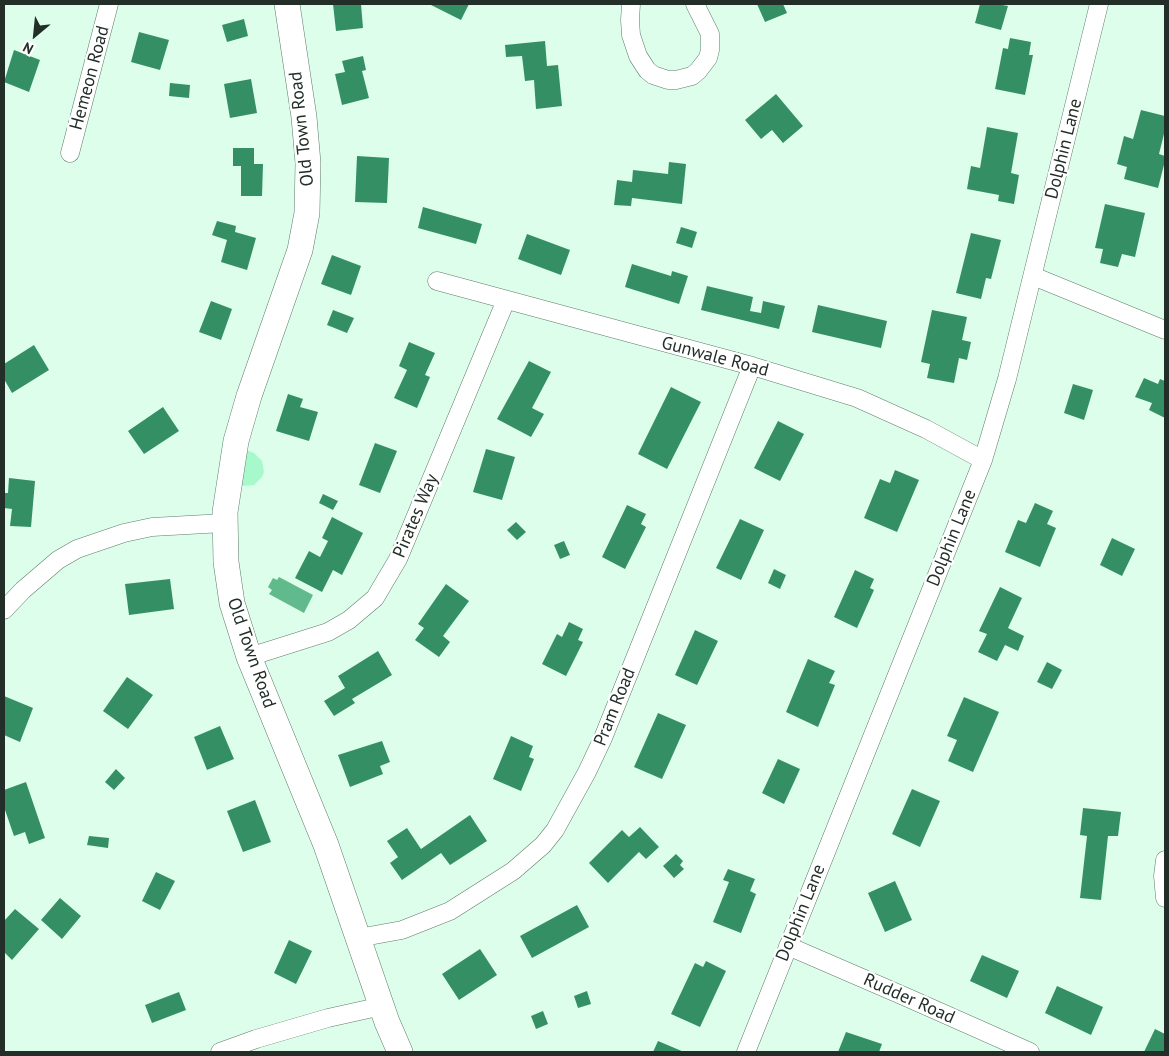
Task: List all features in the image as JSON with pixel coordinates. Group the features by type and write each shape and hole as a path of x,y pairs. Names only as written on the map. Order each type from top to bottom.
{"street":[{"name":"Hemeon Road","path":"70,153 109,4"},
{"name":"Old Town Road","path":"287,4 304,116 308,163 307,213 300,250 241,420 227,493 224,523 228,582 232,603 249,657 326,845 400,1052"},
{"path":"631,4 630,20 632,35 638,56 647,70 653,75 668,80 692,76 708,58 710,34 695,4"},
{"name":"Dolphin Lane","path":"746,1052 983,460 1007,379 1099,4"},
{"path":"1033,276 1165,330"},
{"name":"Gunwale Road","path":"437,281 752,366 857,398 926,429 983,460"},
{"name":"Pirates Way","path":"249,657 328,632 348,620 375,598 398,559 506,300"},
{"name":"Pram Road","path":"358,938 402,930 450,911 513,871 542,845 555,830 580,787 603,738 752,366"},
{"path":"4,610 23,590 58,560 77,549 124,533 152,528 224,523"},
{"path":"1165,860 1163,876 1165,898"},
{"name":"Rudder Road","path":"788,946 1028,1052"},
{"path":"220,1052 256,1039 319,1021 382,1006"}],"shaded area":[{"path":"249,451 262,461 264,472 254,485 243,486 239,484 245,452"},
{"path":"279,577 313,595 304,613 269,594 272,590 268,587 273,578 277,580"}],"building":[{"path":"333,4 361,4 363,28 336,31"},
{"path":"431,4 469,4 461,20"},
{"path":"757,4 783,4 787,13 765,22"},
{"path":"980,4 1008,6 1001,30 975,23"},
{"path":"244,19 248,36 227,42 222,25"},
{"path":"139,32 169,40 160,70 131,62"},
{"path":"1010,38 1031,42 1029,55 1033,55 1025,95 995,89 1003,48 1008,49"},
{"path":"545,41 547,66 558,65 562,106 536,109 534,80 525,81 522,56 506,57 505,45"},
{"path":"14,50 40,60 29,92 4,82"},
{"path":"363,56 366,70 362,71 369,98 342,105 335,74 345,72 342,61"},
{"path":"251,79 257,113 230,118 224,84"},
{"path":"170,83 190,85 189,98 169,96"},
{"path":"776,94 803,126 783,143 772,130 761,139 745,120"},
{"path":"1141,110 1165,116 1165,130 1159,154 1165,156 1165,161 1158,188 1124,179 1127,167 1117,164 1124,136 1133,139"},
{"path":"987,127 1018,133 1011,173 1019,175 1014,204 998,201 999,195 967,189 971,166 980,168"},
{"path":"233,148 254,148 254,164 263,164 262,196 241,196 241,166 233,166"},
{"path":"357,156 389,158 387,203 355,202"},
{"path":"669,162 686,164 682,204 632,198 631,206 614,205 617,180 632,182 633,170 668,174"},
{"path":"1105,204 1145,213 1135,257 1122,254 1118,267 1100,263 1103,249 1095,248"},
{"path":"423,207 482,224 476,244 418,228"},
{"path":"217,221 236,226 235,232 256,238 247,270 221,262 227,240 212,235"},
{"path":"681,227 697,232 692,248 676,243"},
{"path":"971,233 1001,240 991,279 986,278 981,299 956,293"},
{"path":"527,234 570,250 561,275 518,259"},
{"path":"332,255 361,266 351,295 321,284"},
{"path":"632,264 671,276 672,271 688,276 679,304 625,287"},
{"path":"707,286 753,297 750,311 761,313 763,301 785,306 779,329 701,310"},
{"path":"211,301 232,309 221,340 199,332"},
{"path":"818,305 887,321 881,348 812,332"},
{"path":"333,310 354,318 347,333 327,325"},
{"path":"932,310 967,317 962,340 971,342 967,360 959,358 954,383 927,378 930,364 921,362"},
{"path":"409,342 435,353 425,375 430,377 417,408 394,398 407,370 399,366"},
{"path":"34,345 49,370 12,393 4,379 4,364"},
{"path":"529,361 551,372 532,408 544,414 531,437 497,419"},
{"path":"1144,378 1158,384 1160,379 1165,381 1165,418 1149,410 1152,403 1135,397"},
{"path":"1073,384 1093,390 1084,420 1064,413"},
{"path":"671,387 701,402 667,469 638,454"},
{"path":"288,394 303,399 300,407 318,412 309,441 276,431"},
{"path":"163,407 179,431 144,454 128,431"},
{"path":"778,421 804,434 780,481 754,468"},
{"path":"375,443 397,451 380,493 359,485"},
{"path":"486,449 515,457 502,500 473,492"},
{"path":"895,470 919,480 897,532 864,518 880,479 890,483"},
{"path":"9,478 35,481 31,527 10,526 12,509 4,508 4,493 8,493"},
{"path":"323,494 338,501 333,510 319,503"},
{"path":"1035,503 1053,511 1047,524 1056,528 1040,567 1005,552 1018,520 1026,523"},
{"path":"627,505 646,514 641,524 646,527 625,569 602,557"},
{"path":"332,517 363,533 342,575 333,570 322,592 295,578 309,551 320,557 328,541 322,538"},
{"path":"740,519 764,530 741,580 716,568"},
{"path":"516,522 526,532 517,540 507,530"},
{"path":"1112,538 1135,549 1122,576 1100,565"},
{"path":"564,541 570,555 560,559 554,545"},
{"path":"774,569 786,575 780,589 768,583"},
{"path":"855,570 874,579 870,588 874,590 857,628 834,617"},
{"path":"170,579 174,609 129,615 125,584"},
{"path":"446,584 469,601 443,636 450,642 439,657 415,640 424,628 418,624"},
{"path":"1000,587 1022,598 1008,628 1024,636 1018,651 1005,645 997,661 978,652 987,634 979,631"},
{"path":"569,622 583,629 578,640 583,642 566,676 542,664 557,634 562,637"},
{"path":"695,630 718,641 697,685 675,675"},
{"path":"378,651 392,675 352,699 355,703 334,716 324,701 345,688 338,676"},
{"path":"808,659 835,671 829,683 835,685 818,727 786,712"},
{"path":"1047,662 1062,670 1052,689 1037,682"},
{"path":"127,677 153,695 128,729 103,711"},
{"path":"4,696 33,708 20,742 4,735"},
{"path":"964,697 999,712 973,772 948,761 957,740 947,736"},
{"path":"658,713 686,725 662,779 634,767"},
{"path":"220,726 234,759 207,770 194,737"},
{"path":"511,736 533,746 529,757 534,759 521,791 493,779"},
{"path":"382,741 390,762 380,766 383,774 350,787 338,755"},
{"path":"778,759 800,769 784,804 762,793"},
{"path":"116,769 125,778 114,790 105,782"},
{"path":"26,782 45,838 29,844 25,832 14,836 4,807 4,790"},
{"path":"912,789 940,801 920,847 892,834"},
{"path":"255,800 271,842 243,852 227,811"},
{"path":"1083,808 1121,812 1118,836 1108,836 1101,900 1080,898 1087,836 1080,835"},
{"path":"470,815 487,841 450,865 441,853 402,880 390,863 398,857 387,841 407,828 421,849"},
{"path":"640,827 659,847 646,859 639,852 608,883 589,863 622,830 629,837"},
{"path":"89,836 109,838 108,848 87,845"},
{"path":"676,854 683,861 680,865 684,869 674,878 663,866"},
{"path":"728,869 755,879 750,891 756,894 741,933 713,922 729,882 723,880"},
{"path":"156,872 175,881 160,910 142,901"},
{"path":"895,881 912,920 885,932 868,893"},
{"path":"60,898 81,916 62,939 41,920"},
{"path":"577,905 589,927 532,958 520,936"},
{"path":"15,909 39,929 12,960 4,952 4,921"},
{"path":"289,940 312,951 296,984 274,973"},
{"path":"480,949 497,975 459,1000 442,974"},
{"path":"982,955 1019,971 1007,998 970,981"},
{"path":"706,961 726,971 700,1027 671,1014 695,963 703,967"},
{"path":"1057,986 1103,1007 1091,1035 1045,1013"},
{"path":"587,991 591,1004 578,1008 574,996"},
{"path":"179,992 186,1010 152,1023 145,1005"},
{"path":"543,1011 548,1024 536,1029 531,1016"},
{"path":"1155,1029 1165,1034 1165,1052 1144,1052"},
{"path":"846,1032 882,1044 879,1052 838,1052"},
{"path":"658,1041 684,1052 653,1052"}]}
